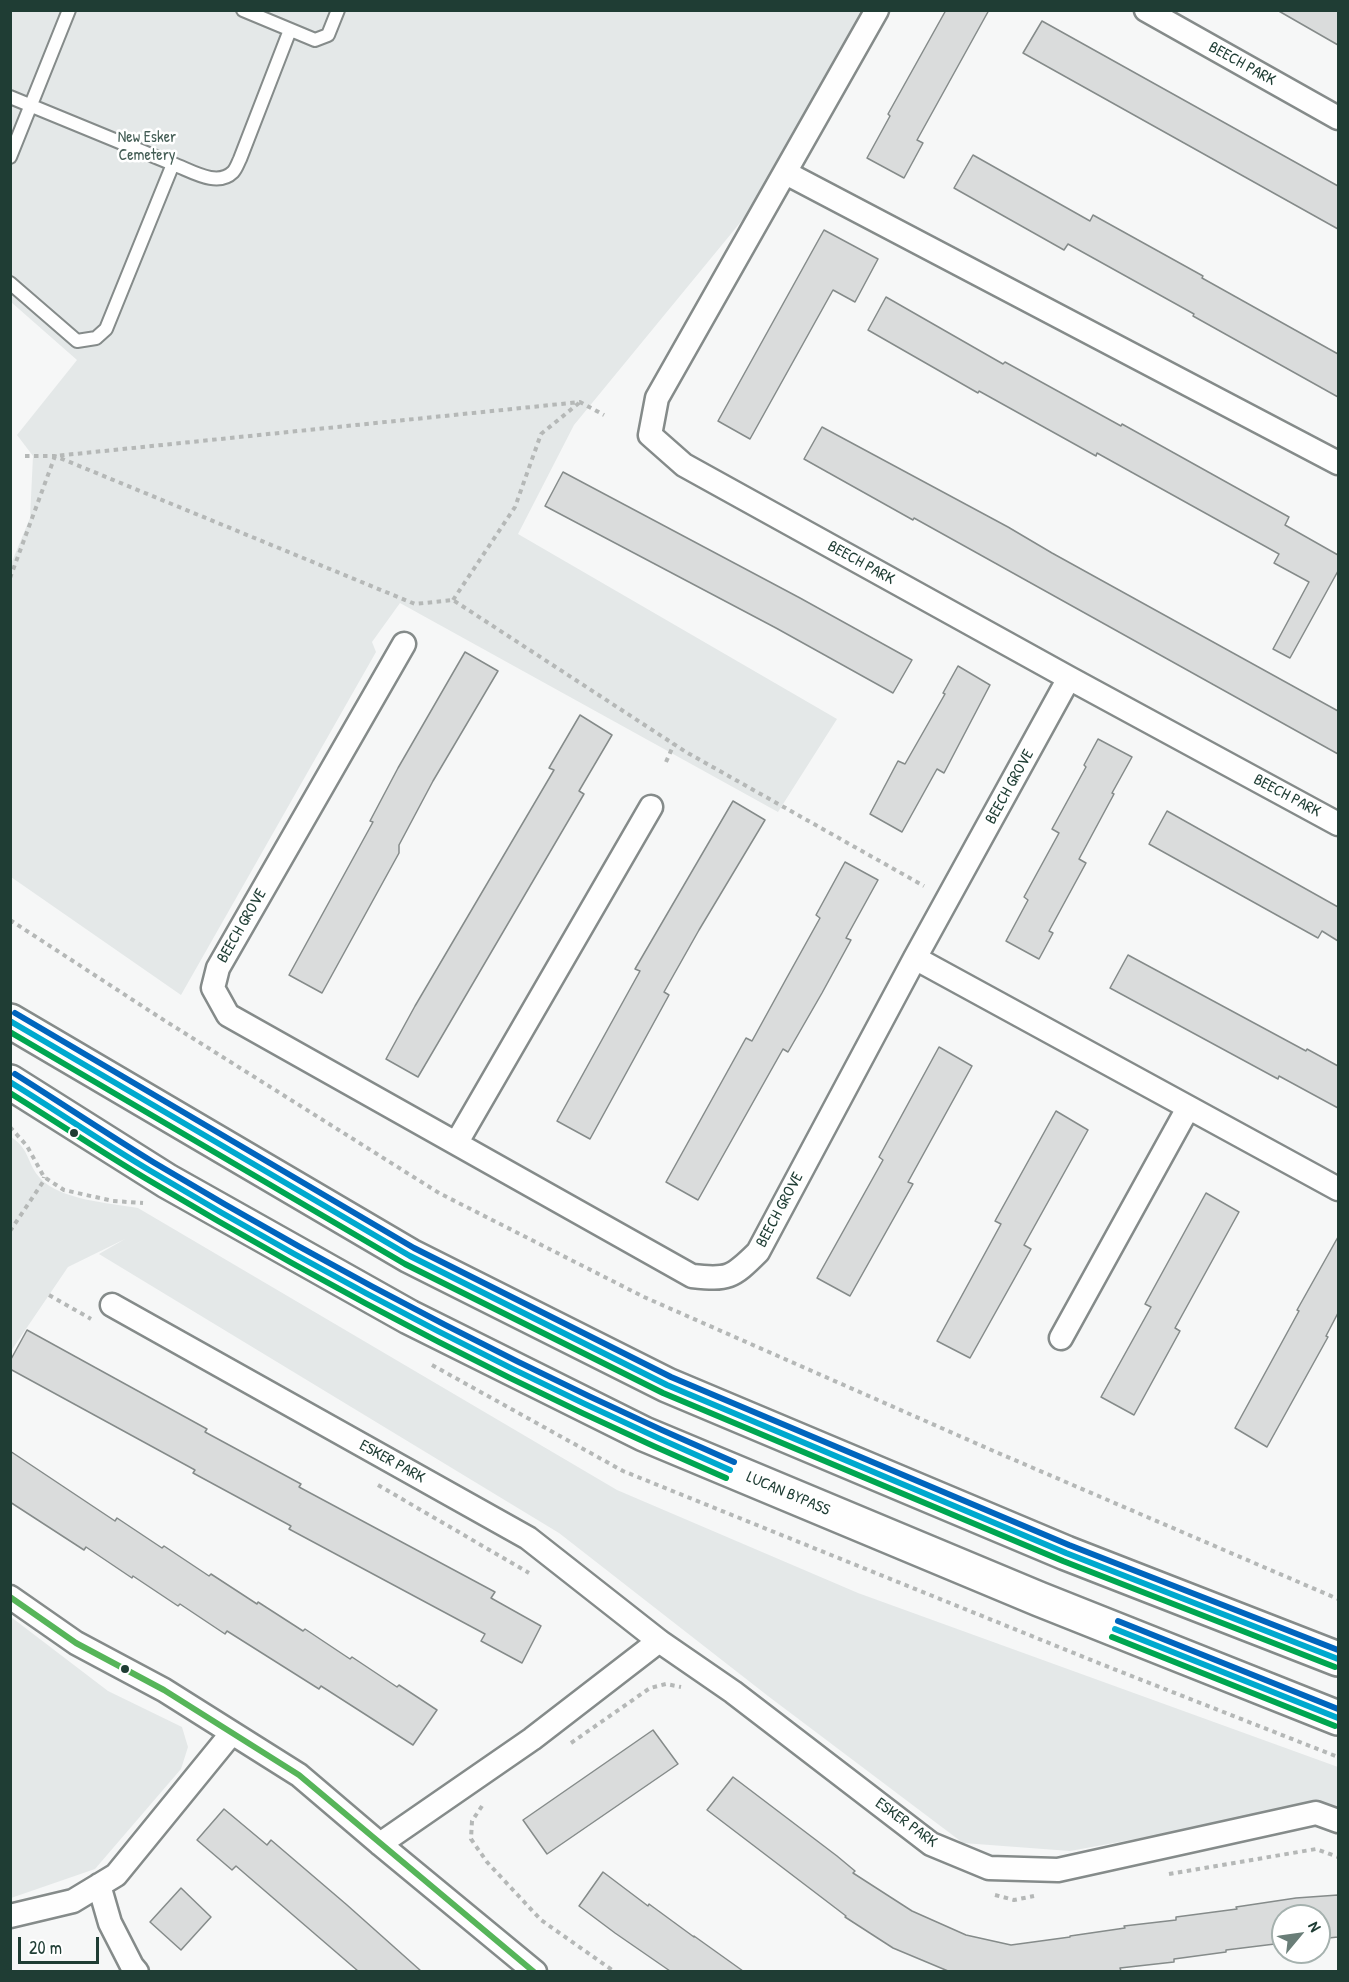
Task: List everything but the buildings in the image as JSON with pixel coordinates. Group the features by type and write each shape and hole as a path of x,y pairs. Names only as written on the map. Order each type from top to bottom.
{"highway":[{"path":"10,1021 410,1256 667,1385 1066,1553 1338,1659"},
{"name":"LUCAN BYPASS","path":"10,1082 167,1181 409,1317 644,1434 1038,1599 1338,1718"}],"street":[{"name":"BEECH PARK","path":"877,10 657,398 650,435 684,465 1338,824"},
{"name":"BEECH PARK","path":"1146,10 1338,118"},
{"path":"786,173 1338,464"},
{"name":"BEECH GROVE","path":"404,644 218,968 213,988 228,1014 692,1276 720,1279 741,1269 758,1252 915,958 1069,678"},
{"path":"457,1142 651,807"},
{"path":"915,958 1338,1189"},
{"path":"1061,1338 1188,1108"},
{"name":"ESKER PARK","path":"112,1305 528,1538 659,1641 734,1692 931,1844 989,1868 1058,1870 1316,1814 1338,1821"},
{"path":"10,1597 75,1643 164,1690 299,1775 535,1971"},
{"path":"380,1844 532,1739 659,1641"},
{"path":"10,1916 73,1901 116,1875 231,1734"},
{"path":"99,1885 110,1923 132,1966 137,1971"}],"lane":[{"path":"10,157 69,10"},
{"path":"243,10 315,40 328,36 338,10"},
{"path":"10,97 214,180 232,172 240,159 290,30"},
{"path":"10,283 77,341 96,338 106,329 173,164"}],"path":[{"path":"453,600 515,507 541,434 580,402"},
{"path":"25,456 56,456 580,402 604,415"},
{"path":"10,578 56,456"},
{"path":"56,456 415,604 453,600 674,744 924,886"},
{"path":"666,762 674,744"},
{"path":"10,1232 44,1177"},
{"path":"566,1747 650,1688 666,1684 687,1689"},
{"path":"482,1805 472,1821 471,1839 488,1862 541,1920 615,1971"},
{"path":"1165,1874 1316,1849 1338,1857"},
{"path":"992,1894 1014,1900 1037,1896"}],"green space":[{"name":"New Esker Cemetery","path":"11,11 874,11 790,162 574,425 518,534 837,719 778,812 400,603 372,642 376,652 181,995 11,877 11,564 30,518 33,456 17,435 77,360 11,302"},
{"path":"11,1137 22,1146 36,1173 49,1185 72,1196 138,1208 617,1490 858,1593 1338,1767 1338,1814 1316,1806 1070,1851 963,1843 768,1696 559,1533 99,1254 125,1239 68,1267 11,1351"},
{"path":"11,1617 108,1691 182,1727 188,1747 181,1769 95,1869 11,1898"}],"transit line":[{"path":"15,1013 414,1248 671,1377 1069,1545 1338,1650"},
{"path":"10,1021 410,1256 667,1385 1066,1553 1338,1659"},
{"path":"10,1032 405,1264 663,1393 1063,1561 1335,1667"},
{"path":"15,1074 153,1162 366,1283 585,1394 734,1462"},
{"path":"10,1082 149,1170 362,1291 581,1402 730,1470"},
{"path":"10,1093 215,1220 358,1299 577,1411 726,1478"},
{"path":"10,1597 76,1643 164,1690 299,1775 534,1972"},
{"path":"1118,1621 1338,1709"},
{"path":"1115,1629 1338,1718"},
{"path":"1112,1637 1335,1726"}]}
